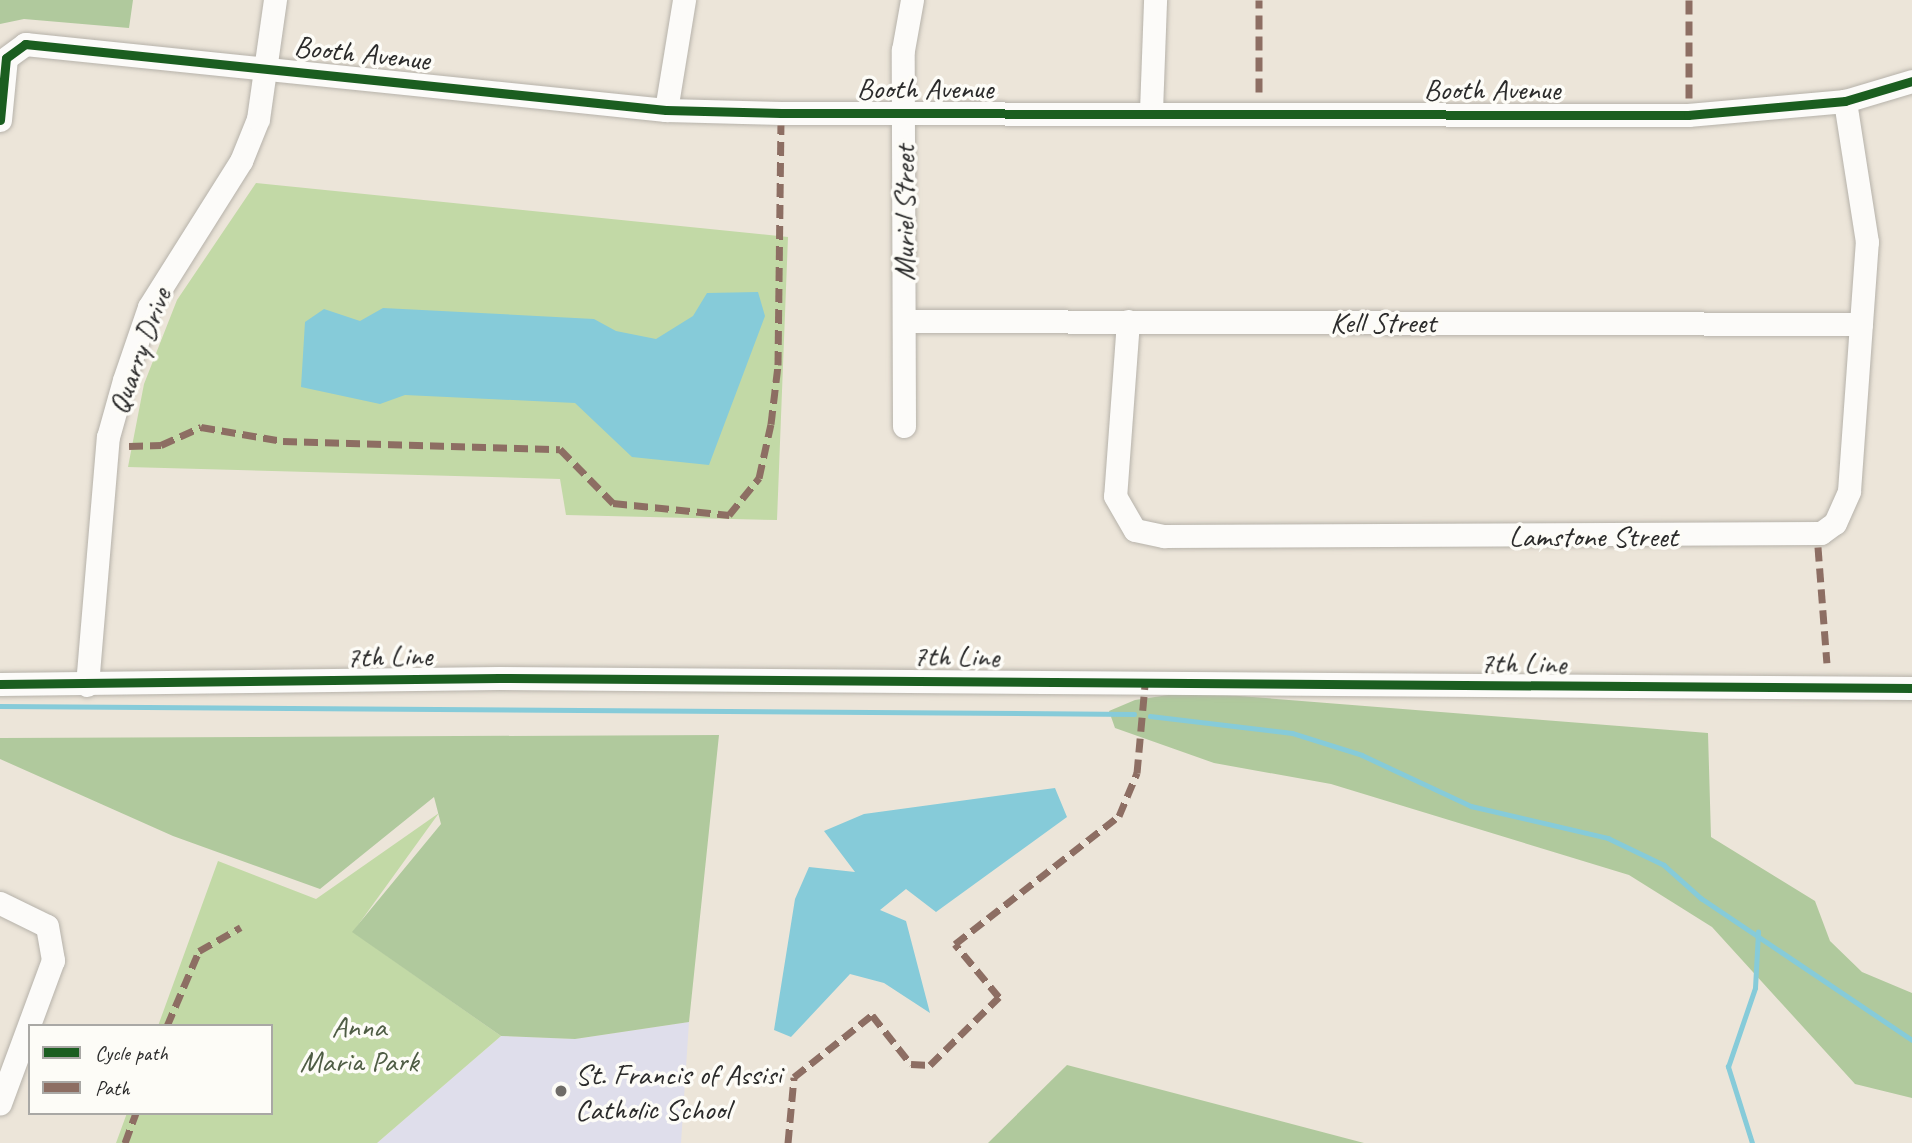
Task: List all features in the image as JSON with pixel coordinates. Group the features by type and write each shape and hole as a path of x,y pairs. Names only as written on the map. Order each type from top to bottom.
{"street":[{"name":"Quarry Drive","path":"87,685 108,437 149,307 241,161 258,119 275,0"},
{"path":"666,110 684,0"},
{"name":"Muriel Street","path":"904,426 902,113 912,0"},
{"path":"1151,111 1154,0"},
{"name":"Booth Avenue","path":"0,120 6,58 25,44 666,110 1688,115 1845,101 1912,81"},
{"name":"Lamstone Street","path":"1128,321 1115,496 1135,530 1164,536 1821,533 1835,523 1849,491 1867,242 1845,101"},
{"name":"Kell Street","path":"905,321 1861,324"},
{"name":"7th Line","path":"0,684 499,678 1912,688"},
{"path":"0,903 47,926 53,960 29,1024"},
{"path":"0,1103 28,1027"}],"shaded area":[{"name":"St. Francis of Assisi Catholic School","path":"689,1022 681,1143 377,1143 501,1036 575,1039"}],"green space":[{"path":"0,0 133,0 129,28 24,19 0,24"},
{"path":"256,183 788,237 777,520 566,515 560,479 128,467 144,384 177,300"},
{"path":"1188,692 1708,733 1711,837 1815,901 1830,941 1862,972 1912,993 1912,1098 1855,1084 1712,927 1629,875 1331,784 1214,763 1115,728 1109,711 1135,700"},
{"path":"719,735 689,1022 575,1039 501,1036 352,932 441,824 434,797 320,889 173,836 0,759 0,738"},
{"name":"Anna Maria Park","path":"439,813 353,932 501,1036 377,1143 116,1143 126,1115 273,1115 273,1024 159,1024 218,861 316,899"},
{"path":"1067,1065 1364,1143 988,1143"}],"water":[{"path":"758,292 765,316 709,465 632,457 575,403 405,395 380,404 301,387 305,322 324,309 360,321 383,308 594,319 616,331 656,339 693,316 707,293"},
{"path":"1055,788 1067,817 936,912 906,889 880,910 906,921 930,1013 884,983 850,974 791,1037 774,1030 795,899 809,867 855,872 824,831 864,814"}],"waterway":[{"path":"0,706 1134,714"},
{"path":"1150,716 1292,733 1362,755 1471,806 1608,838 1664,865 1701,898 1912,1040"},
{"path":"1752,1143 1728,1067 1755,988 1758,932"}],"marked path":[{"path":"1259,0 1259,92"},
{"path":"1689,0 1689,101"},
{"path":"129,446 161,445 201,427 283,441 560,449 613,503 729,515 759,478 771,424 778,365 781,125"},
{"path":"1818,547 1827,663"},
{"path":"788,1143 794,1077 872,1015 911,1064 930,1065 999,997 955,944 1119,816 1137,773 1145,685"},
{"path":"168,1024 199,951 241,927"},
{"path":"125,1143 135,1115"}],"cycle path":[{"path":"0,120 6,58 25,44 666,110 781,113 1688,115 1845,101 1912,81"},
{"path":"0,684 499,678 1912,688"}],"place":[{"name":"St. Francis of Assisi Catholic School","path":"561,1091"}]}
